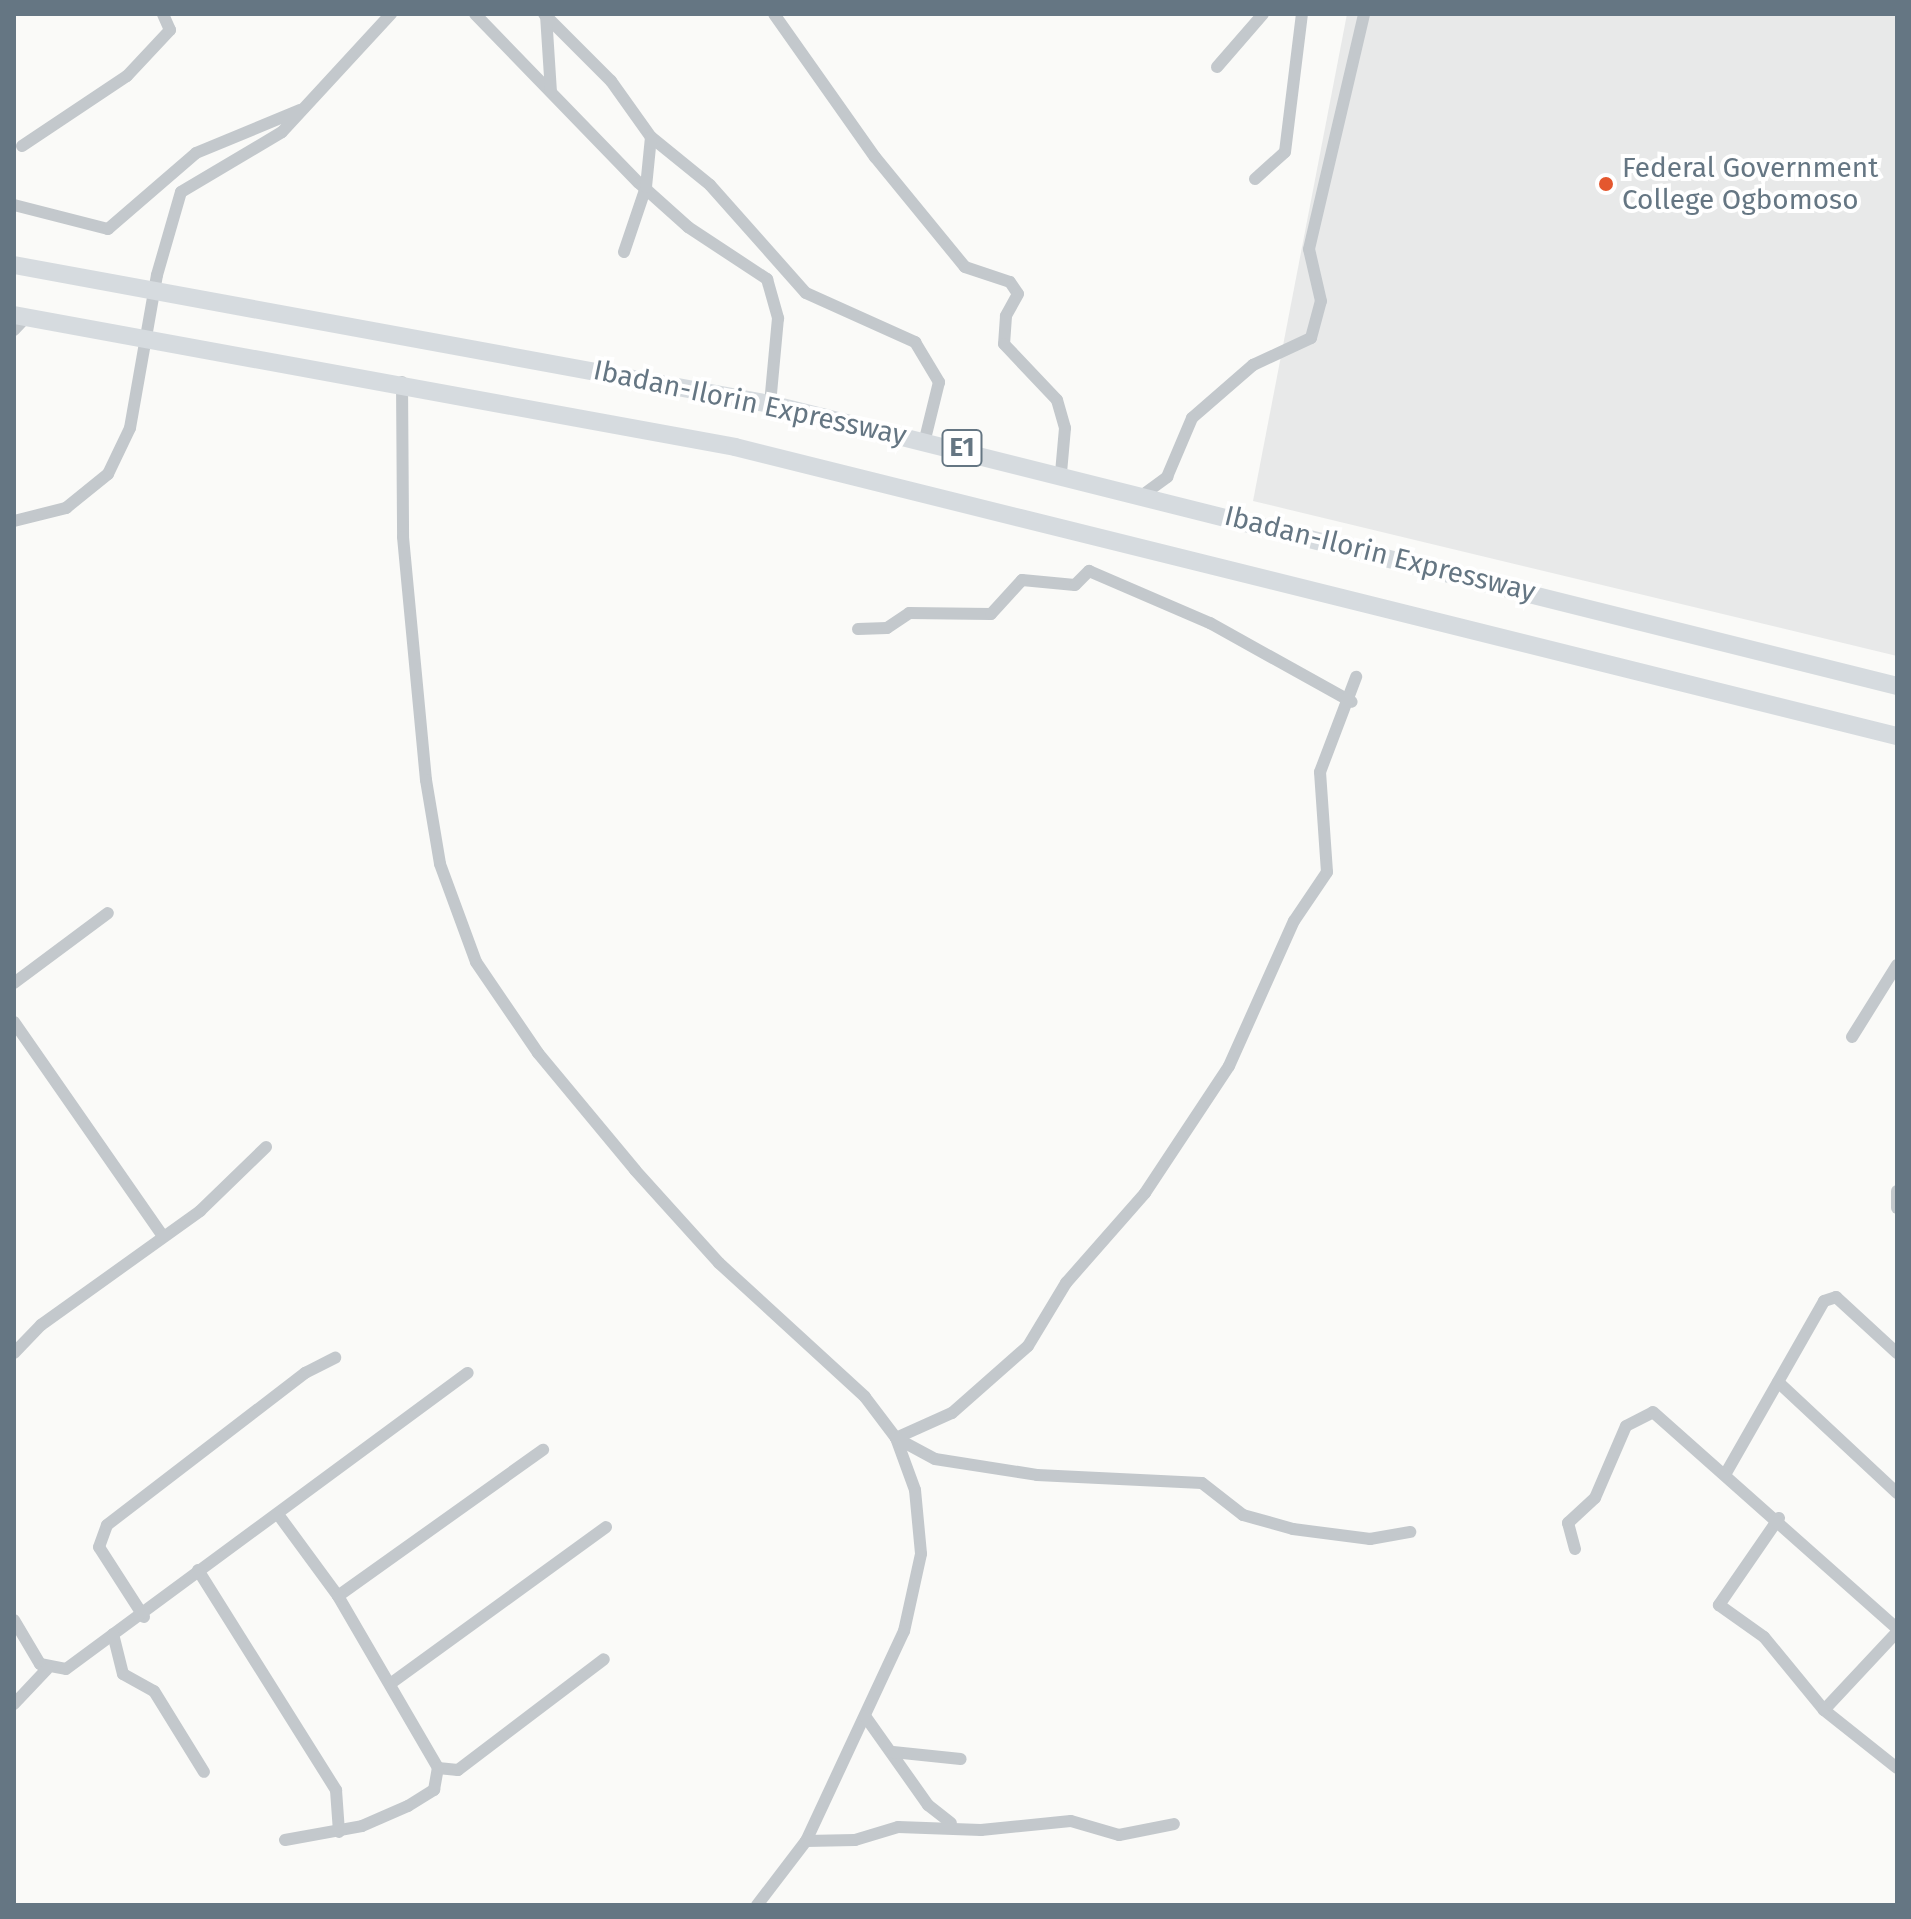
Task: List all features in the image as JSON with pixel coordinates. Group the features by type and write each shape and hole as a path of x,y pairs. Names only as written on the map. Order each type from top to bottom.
{"highway":[{"name":"Ibadan-Ilorin Expressway","path":"14,265 770,404 1061,473 1897,686"},
{"name":"Ibadan-Ilorin Expressway","path":"18,321 402,382 943,495 1897,736"}],"street":[{"path":"22,146 127,76 170,30 163,14"},
{"path":"14,521 66,508 108,474 130,428 144,365 157,275 181,192 282,132 391,14"},
{"path":"475,14 645,188 697,234 767,279 778,318 770,404"},
{"path":"774,14 868,148 965,267 1010,282 1018,294 1006,316 1004,344 1057,400 1065,428 1061,473"},
{"path":"1217,67 1263,14"},
{"path":"1255,179 1285,152 1302,14"},
{"path":"1144,494 1167,477 1192,418 1253,365 1311,338 1321,301 1310,239 1364,14"},
{"path":"545,15 551,92"},
{"path":"545,15 611,81 651,137 710,185 806,293 915,342 939,382 925,439"},
{"path":"14,205 108,229 196,153 309,105"},
{"path":"624,252 645,188 651,137"},
{"path":"402,382 403,537 426,780 440,864 476,962 538,1053 635,1170 719,1263 815,1343 896,1438 935,1459 1037,1475 1202,1483 1243,1515 1293,1529 1370,1539 1410,1532"},
{"path":"858,629 887,628 909,613 991,614 1022,580 1075,585 1089,571 1210,623 1352,702"},
{"path":"896,1438 952,1413 1028,1346 1066,1283 1145,1193 1229,1066 1294,921 1327,872 1320,772 1352,702 1356,677"},
{"path":"14,983 108,913"},
{"path":"1852,1037 1897,965"},
{"path":"14,1022 162,1235"},
{"path":"14,1353 162,1235 200,1211 266,1147"},
{"path":"1897,1191 1897,1208"},
{"path":"1726,1473 1829,1297 1897,1353"},
{"path":"144,1617 99,1547 107,1525 305,1373 335,1358"},
{"path":"14,1704 47,1669 66,1669 113,1634 144,1617 198,1570 280,1517 468,1373"},
{"path":"1778,1382 1897,1493"},
{"path":"1575,1549 1568,1523 1595,1498 1626,1426 1638,1415 1661,1417 1779,1518 1897,1631 1824,1710"},
{"path":"757,1905 806,1841 904,1631 921,1554 922,1522 896,1438"},
{"path":"338,1596 543,1450"},
{"path":"280,1517 338,1596 438,1768 434,1790 339,1832 285,1840"},
{"path":"1779,1518 1719,1605 1764,1637 1824,1710 1897,1768"},
{"path":"390,1684 606,1527"},
{"path":"198,1570 336,1790 339,1832"},
{"path":"14,1620 47,1669"},
{"path":"113,1634 123,1674 154,1691 204,1772"},
{"path":"438,1768 458,1770 604,1659"},
{"path":"865,1716 928,1805 954,1824"},
{"path":"893,1752 961,1759"},
{"path":"806,1841 954,1824 981,1830 1071,1821 1119,1835 1174,1824"}],"shaded area":[{"name":"Federal Government College Ogbomoso","path":"1347,14 1897,14 1897,656 1253,501"}],"place":[{"name":"Federal Government College Ogbomoso","path":"1606,184"}]}
